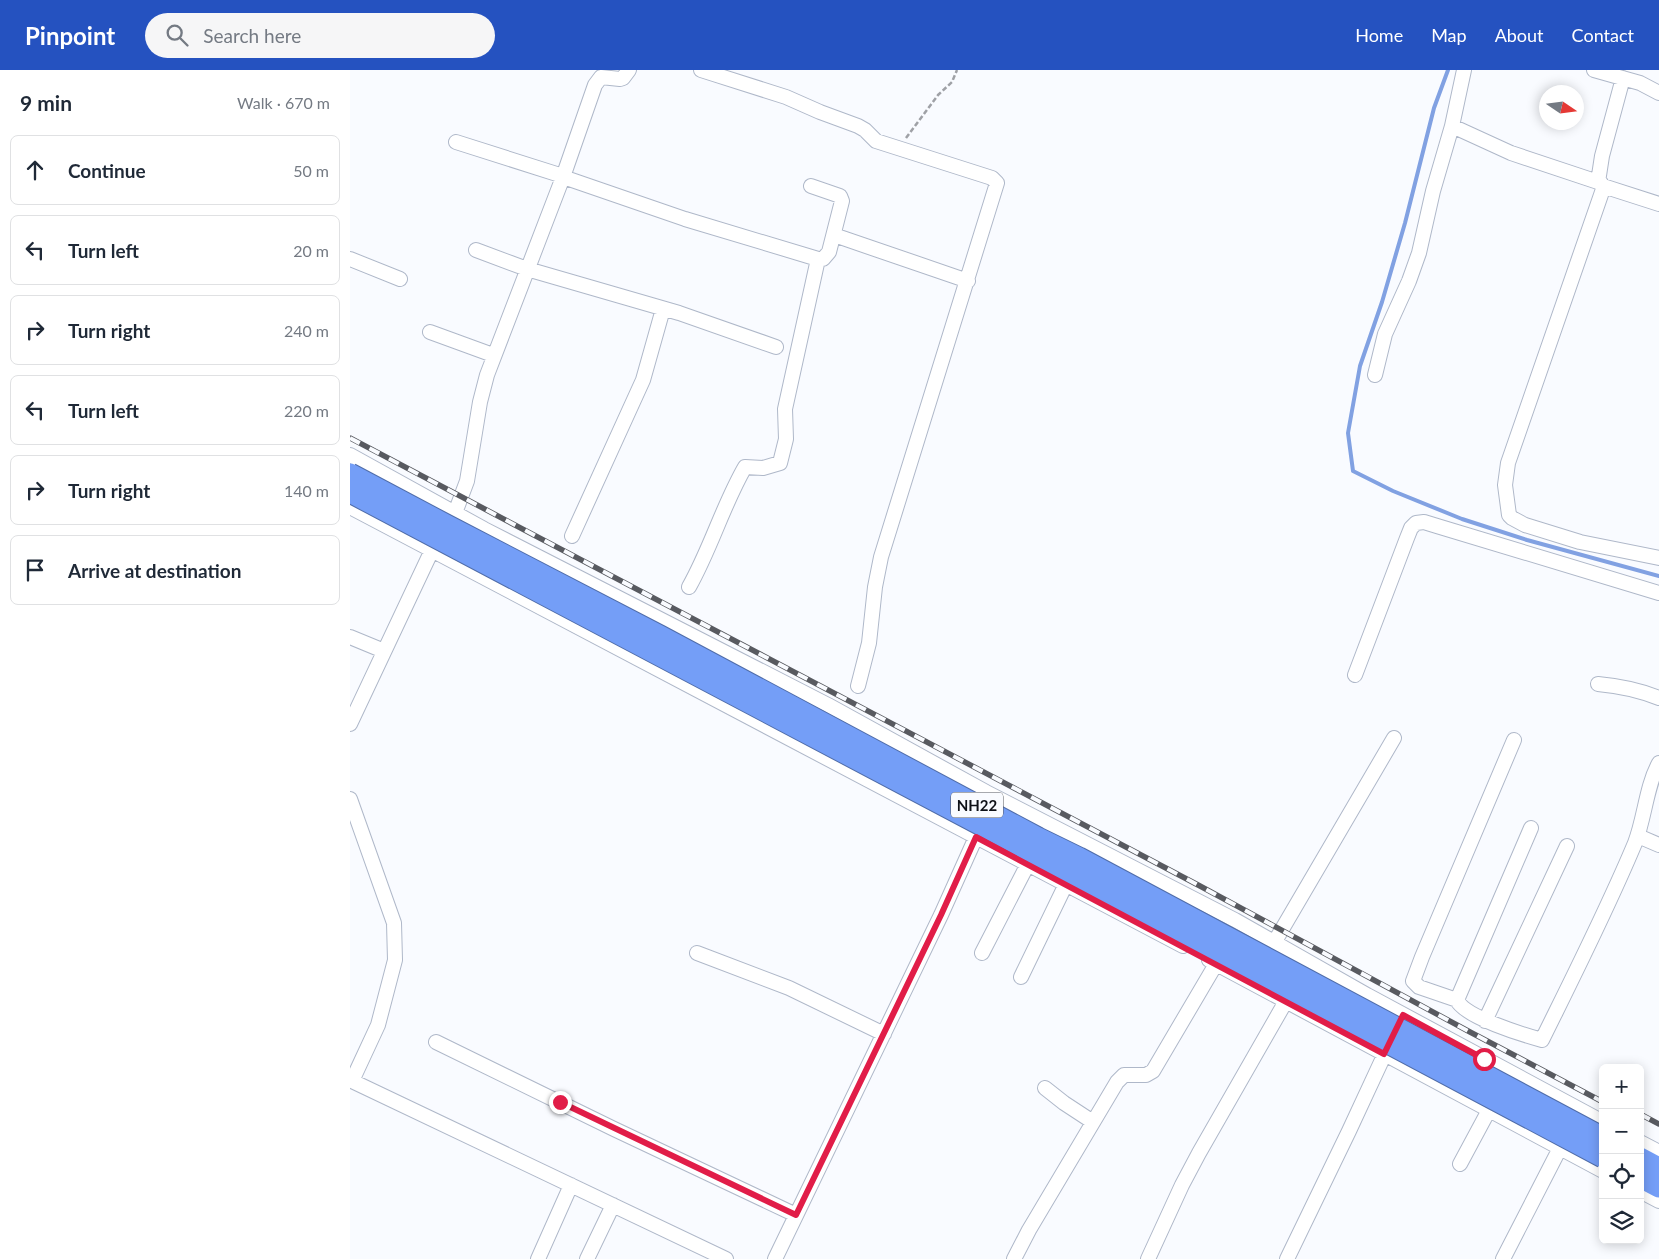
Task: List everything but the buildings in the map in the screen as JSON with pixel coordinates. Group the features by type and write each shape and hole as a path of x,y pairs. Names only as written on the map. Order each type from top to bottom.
{"highway":[{"name":"NH22","path":"350,474 1096,867 1599,1136"},
{"name":"NH22","path":"350,492 1006,838 1599,1155"},
{"path":"1644,1160 1659,1168"},
{"path":"1644,1179 1659,1187"}],"street":[{"path":"455,513 467,481 480,402 493,355 599,78 604,76 624,78 629,70"},
{"path":"701,70 786,97 814,110 858,126 865,130 873,139 992,178 997,182 878,571 871,630 858,686"},
{"path":"1375,376 1385,334 1419,253 1433,191 1452,126 1464,70"},
{"path":"1594,70 1646,85 1659,93"},
{"path":"1623,78 1602,156 1601,198 1508,463 1505,485 1507,509 1512,518 1537,529 1589,545 1659,558"},
{"path":"1452,126 1511,153 1659,204"},
{"path":"456,142 563,176 685,219 823,259 829,252 842,199 837,195 811,186"},
{"path":"834,235 968,281"},
{"path":"476,250 527,269 663,308 776,347"},
{"path":"350,259 400,279"},
{"path":"689,586 706,553 732,489 745,467 763,468 780,463 786,439 785,409 818,259"},
{"path":"572,536 643,380 663,308"},
{"path":"430,332 493,355"},
{"path":"350,455 455,513 828,705 986,792 1235,920 1403,1015 1599,1120"},
{"path":"350,507 1066,884 1599,1168"},
{"path":"1354,675 1407,538 1416,523 1424,522 1659,593"},
{"path":"489,580 509,541"},
{"path":"350,724 432,550"},
{"path":"350,637 384,651"},
{"path":"1598,684 1637,690 1659,698"},
{"path":"1274,943 1394,738"},
{"path":"1461,990 1419,987 1413,980 1514,740"},
{"path":"1531,828 1461,990 1461,1006 1485,1020 1520,1034 1542,1040 1623,872 1638,836 1659,763"},
{"path":"350,799 394,923 395,960 378,1025 351,1084 571,1185 726,1259"},
{"path":"982,953 1048,824"},
{"path":"1638,836 1659,845"},
{"path":"775,1259 941,915 976,837"},
{"path":"1485,1020 1567,846"},
{"path":"1021,976 1066,884"},
{"path":"697,952 781,985 884,1034"},
{"path":"1014,1259 1122,1069 1146,1075 1153,1071 1216,964"},
{"path":"1148,1259 1199,1153 1286,1001"},
{"path":"1287,1259 1403,1015"},
{"path":"436,1042 796,1215"},
{"path":"1045,1088 1093,1122"},
{"path":"1460,1164 1489,1110"},
{"path":"1644,1144 1659,1152"},
{"path":"1503,1259 1560,1148"},
{"path":"538,1259 571,1185"},
{"path":"1644,1192 1659,1200"},
{"path":"587,1259 613,1205"}],"path":[{"path":"899,148 934,100 952,82 956,70"}],"waterway":[{"path":"1448,70 1434,108 1405,223 1382,302 1360,366 1348,433 1353,471 1393,491 1462,519 1527,540 1659,576"}],"railway":[{"path":"350,438 1200,886 1599,1100"},
{"path":"1644,1116 1659,1124"}],"route":[{"path":"560,1102 796,1215 941,915 976,837 1384,1054 1403,1015 1484,1059"}]}
